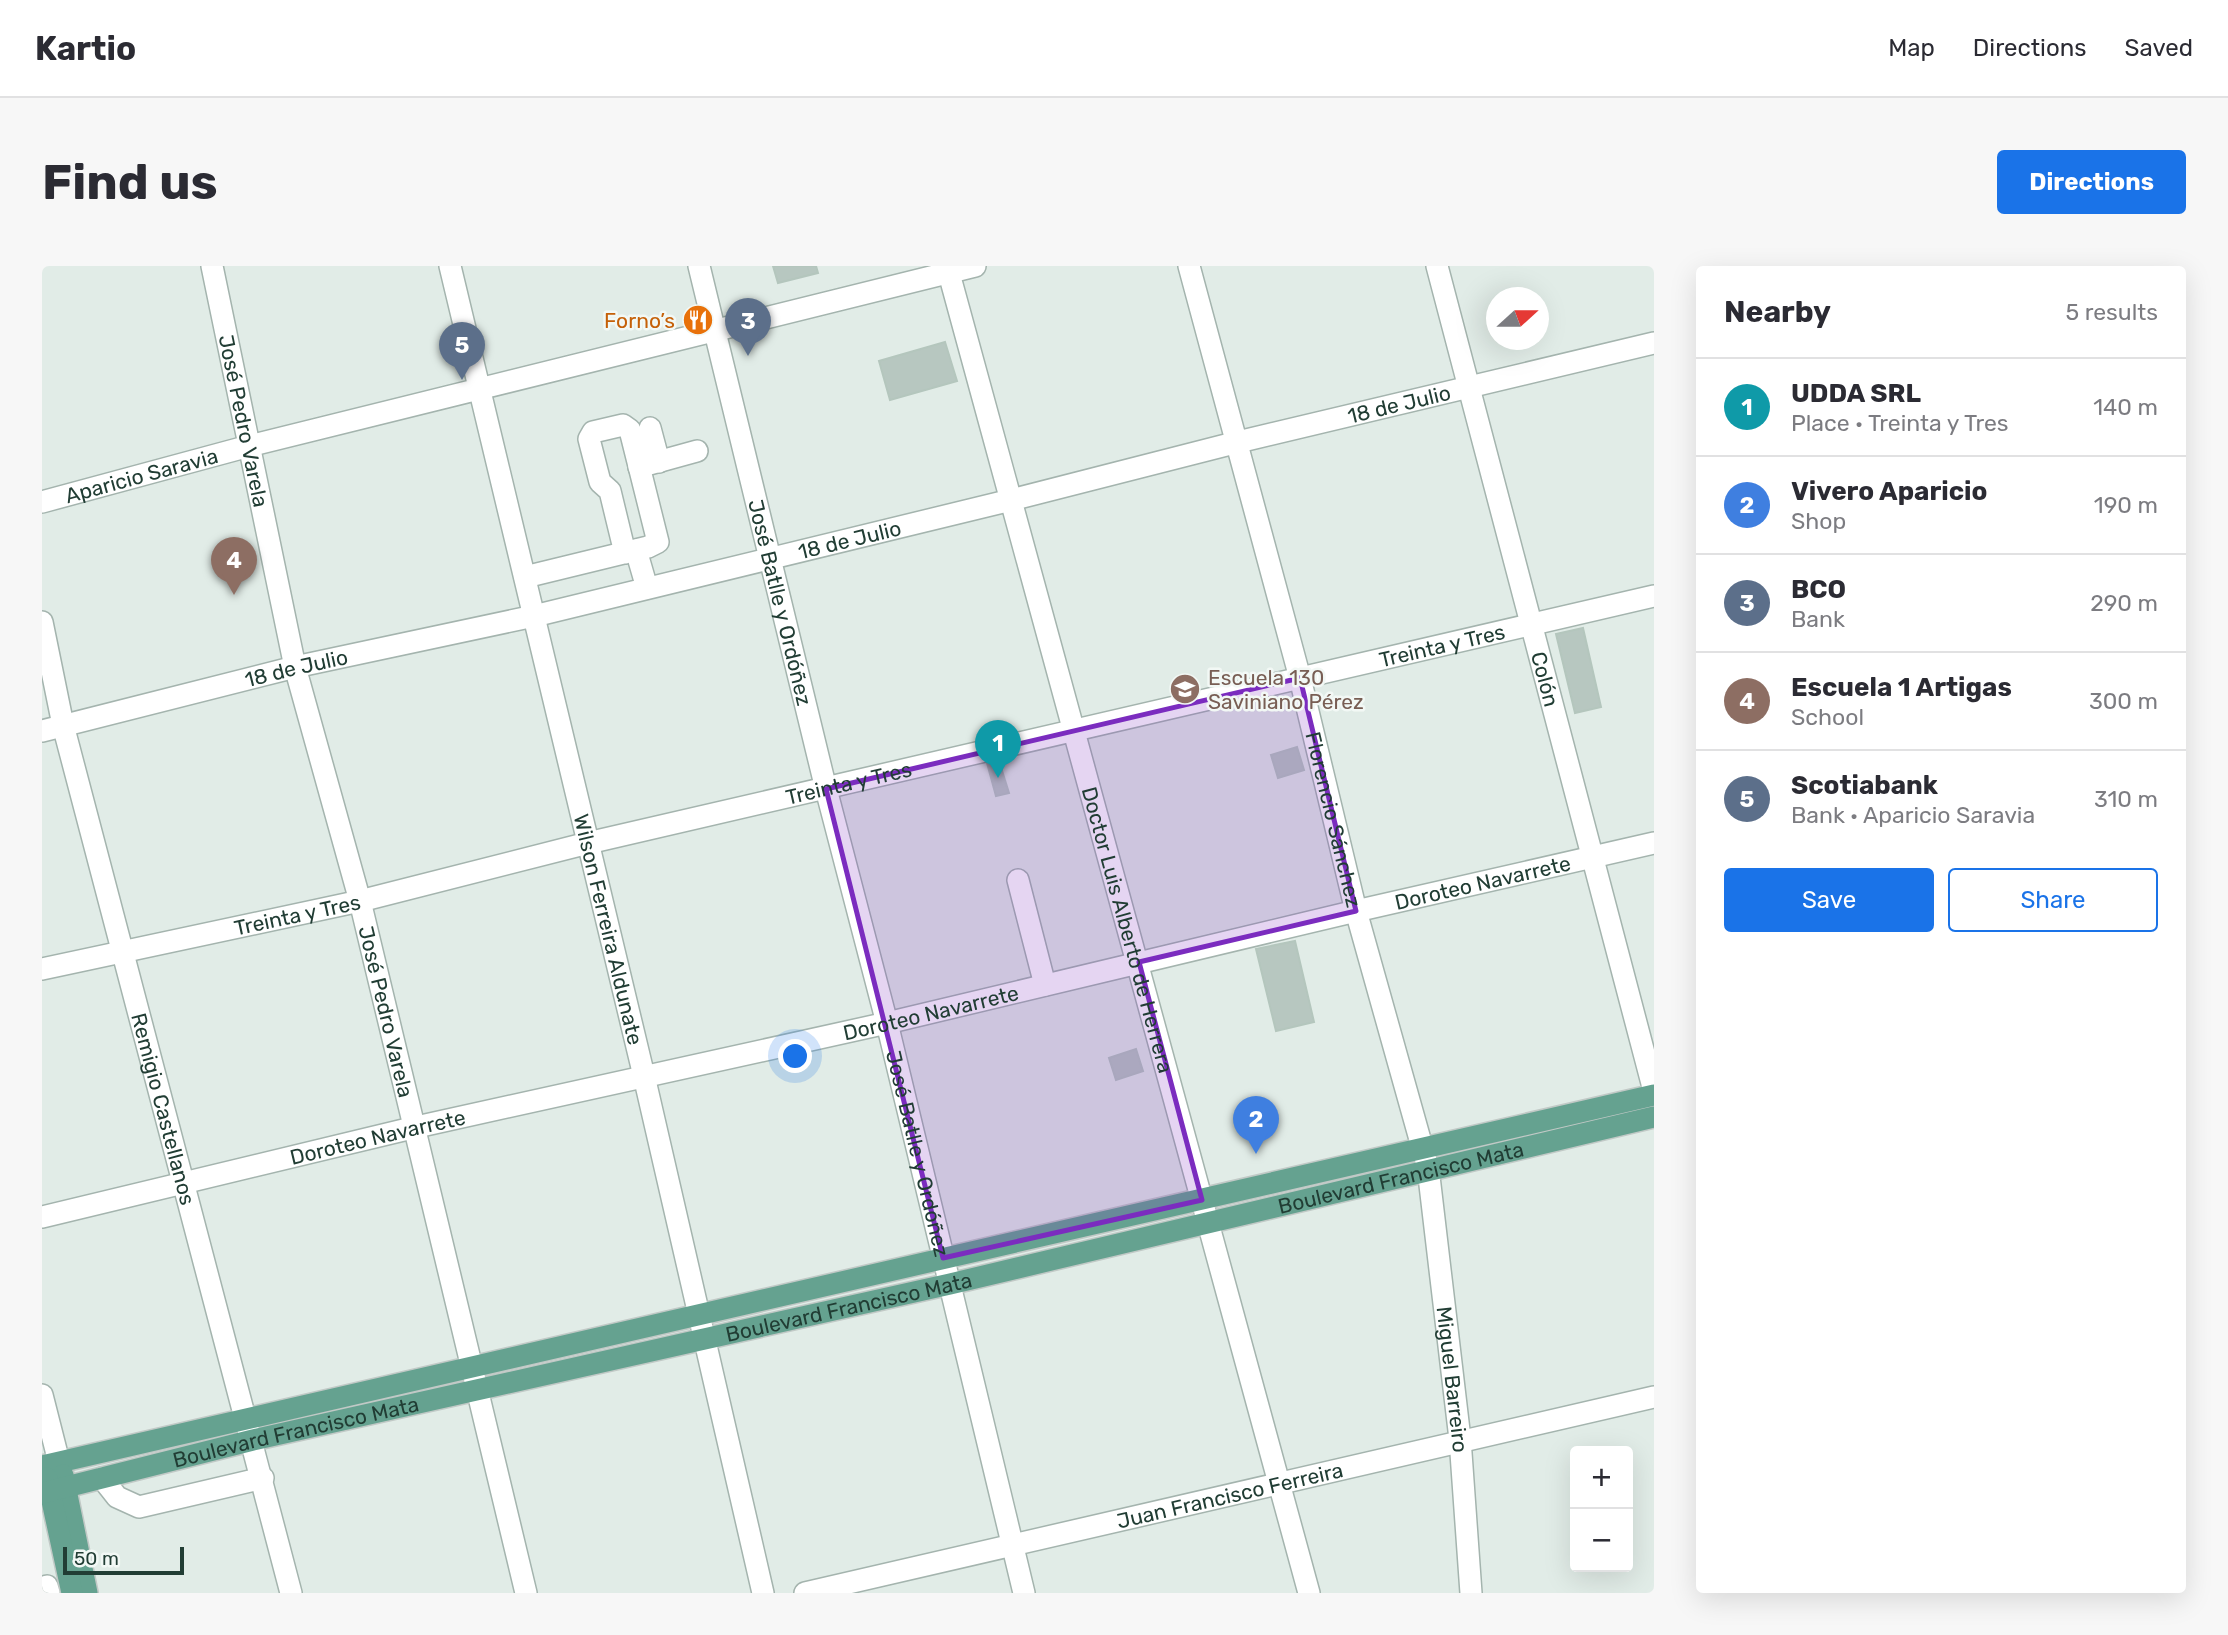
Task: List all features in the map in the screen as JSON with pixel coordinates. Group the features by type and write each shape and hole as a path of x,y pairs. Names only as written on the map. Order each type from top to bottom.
{"main road":[{"name":"Boulevard Francisco Mata","path":"53,1491 253,1440 950,1284 1205,1210 1425,1158 1654,1093"},
{"name":"Boulevard Francisco Mata","path":"1425,1158 1654,1117"},
{"name":"Boulevard Francisco Mata","path":"48,1464 943,1258 1205,1210"},
{"path":"48,1464 72,1593"},
{"path":"53,1491 87,1593"}],"street":[{"name":"José Pedro Varela","path":"212,266 295,667 360,901 412,1128 473,1366 526,1593"},
{"name":"Wilson Ferreira Aldunate","path":"450,266 644,1076 764,1593"},
{"name":"José Batlle y Ordóñez","path":"699,266 826,789 887,1023 1024,1593"},
{"name":"Aparicio Saravia","path":"42,502 249,446 715,331 948,269 975,266"},
{"name":"Florencio Sánchez","path":"1189,266 1300,678 1356,911 1425,1158"},
{"name":"Colón","path":"1437,266 1654,1093"},
{"name":"Doctor Luis Alberto de Herrera","path":"948,269 1309,1593"},
{"name":"18 de Julio","path":"42,731 295,667 534,616 1238,442 1654,343"},
{"path":"649,464 627,427 623,425 590,435 600,482 610,491 653,587"},
{"path":"524,577 654,545 657,538 649,464 650,428"},
{"path":"649,464 697,451"},
{"name":"Treinta y Tres","path":"42,969 123,949 360,901 588,843 1654,596"},
{"name":"Remigio Castellanos","path":"42,622 64,725 181,1185 244,1419 253,1440 291,1593"},
{"name":"Doroteo Navarrete","path":"42,1217 412,1128 887,1023 1654,843"},
{"path":"1018,880 1045,985"},
{"name":"Miguel Barreiro","path":"1425,1158 1460,1439 1471,1593"},
{"path":"42,1395 48,1464"},
{"name":"Juan Francisco Ferreira","path":"804,1593 1460,1439 1654,1397"},
{"path":"102,1478 117,1497 139,1507 263,1478"}],"highlighted area":[{"path":"1300,678 1356,911 1139,962 1202,1200 943,1258 826,789"}],"building":[{"path":"773,266 816,266 818,273 778,283"},
{"path":"945,342 957,381 890,400 879,361"},
{"path":"1583,628 1601,707 1575,713 1556,634"},
{"path":"1297,747 1304,770 1278,778 1271,755"},
{"path":"999,761 1009,793 996,796 987,763"},
{"path":"1295,941 1314,1022 1276,1031 1256,949"},
{"path":"1136,1049 1143,1071 1116,1080 1109,1058"}],"place":[{"name":"Forno’s","path":"698,320"},
{"name":"BCO","path":"748,356"},
{"name":"Scotiabank","path":"462,380"},
{"name":"Escuela 1 Artigas","path":"234,595"},
{"name":"Escuela 130 Saviniano Pérez","path":"1185,689"},
{"name":"UDDA SRL","path":"998,778"},
{"name":"Vivero Aparicio","path":"1256,1154"}]}
